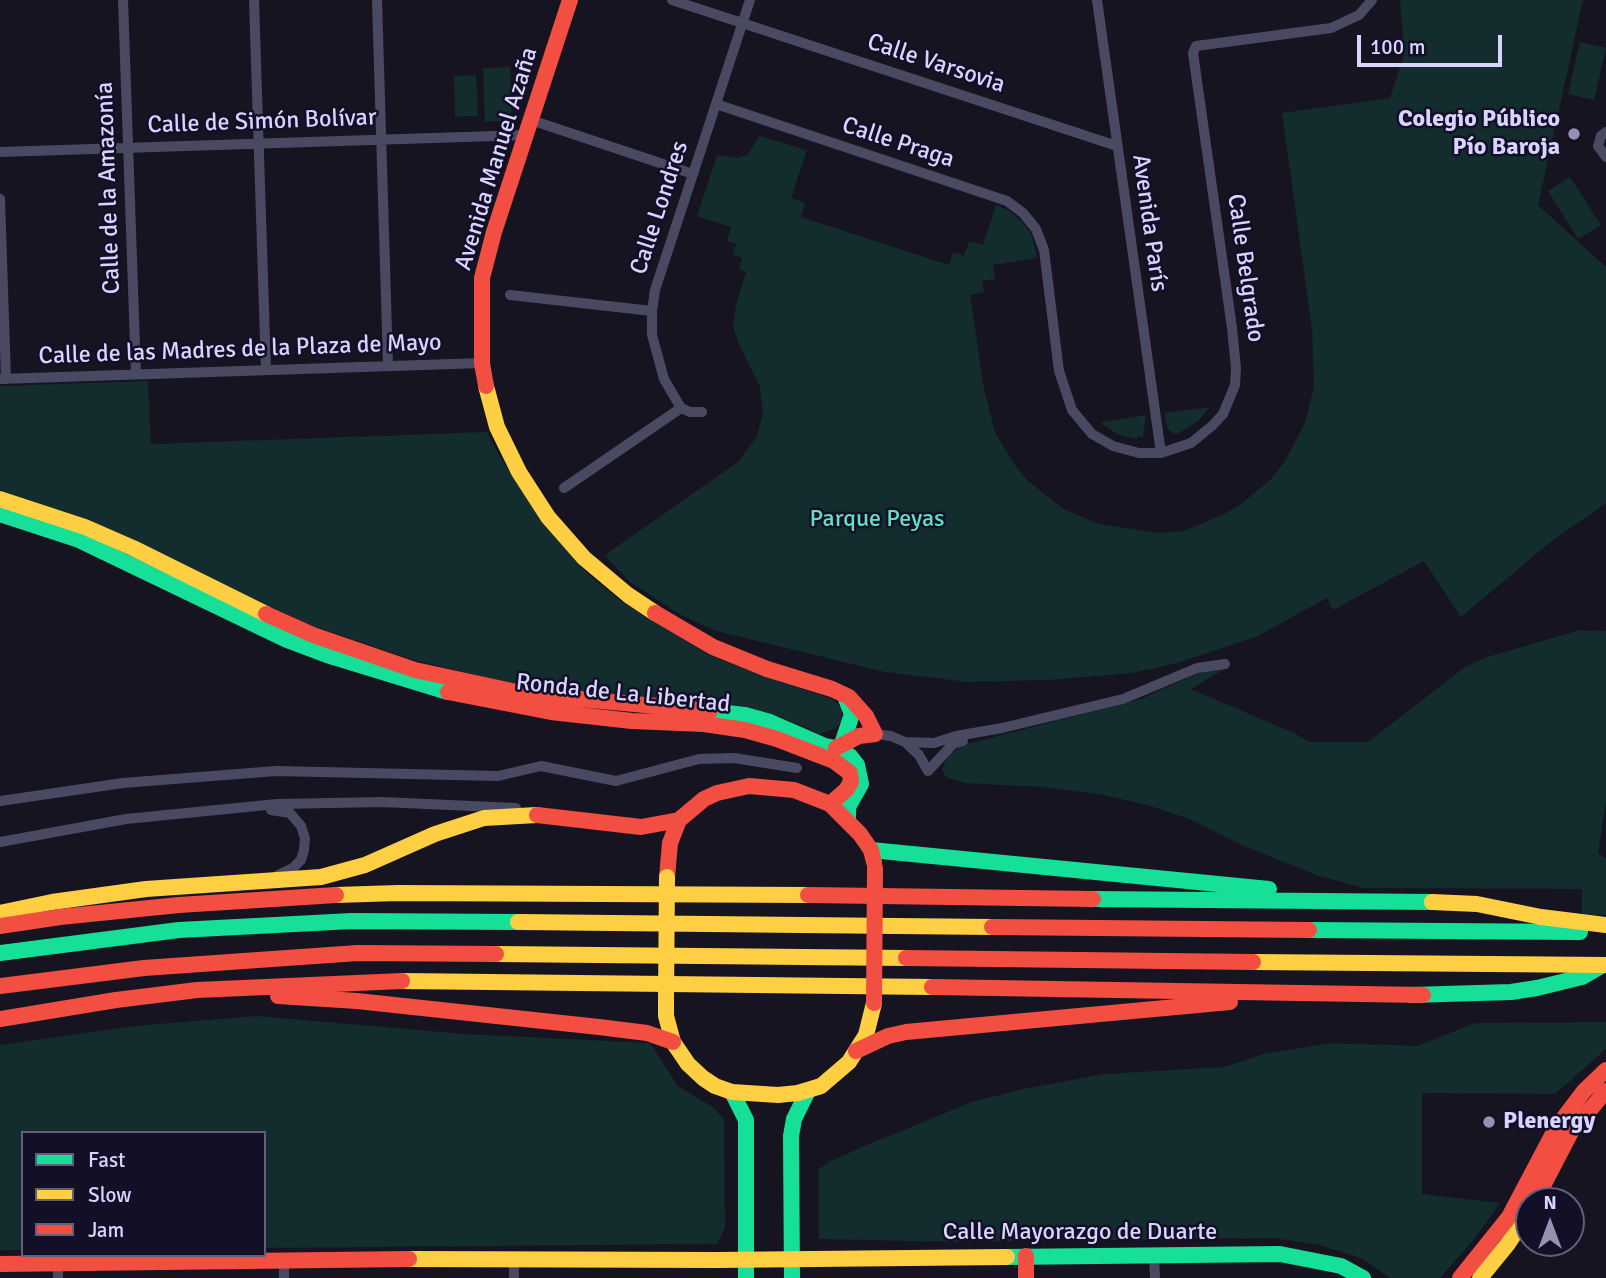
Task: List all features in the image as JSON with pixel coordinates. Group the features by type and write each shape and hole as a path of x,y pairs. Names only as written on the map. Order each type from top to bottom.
{"main road":[{"name":"Avenida Manuel Azaña","path":"570,0 494,232 482,278 482,363 489,402 506,449 548,517 584,558 628,595 713,647 849,697 866,716 875,734"},
{"name":"Ronda de La Libertad","path":"0,499 85,527 300,630 415,670 526,694 745,715 770,722 825,746 839,746 857,765 860,774 861,784 848,807 848,821"},
{"name":"Ronda de La Libertad","path":"0,514 90,545 287,640 419,684 551,712 632,721 704,724 745,730 777,739 834,761 850,773 851,782 846,790 830,804"},
{"path":"839,692 849,704 852,714 839,746"},
{"path":"839,746 859,736 875,734"},
{"path":"0,913 52,902 146,889 303,879 344,871 365,865 435,834 484,818 528,815 566,817 641,827 679,820 704,799 717,793 749,786 794,790 830,804 848,821 871,850 875,868 874,1003 869,1024 849,1062 821,1086 808,1091 778,1095 732,1092 703,1078 688,1064 673,1042 666,1016 667,877 668,852 679,820"},
{"path":"871,850 1399,900 1476,904 1541,917 1606,925"},
{"path":"0,926 179,905 285,897 398,893 751,894 1195,901 1399,900"},
{"path":"0,953 179,930 352,921 1606,931"},
{"path":"0,986 144,968 358,953 1605,965"},
{"path":"856,1051 888,1036 929,1030 1233,1001 1511,992 1582,977 1605,965"},
{"path":"0,1020 117,1000 198,990 319,983 476,981 1423,995"},
{"path":"117,1000 274,996 357,1001 647,1033 673,1042"},
{"path":"1460,1278 1509,1217 1556,1128 1584,1091 1606,1070"},
{"path":"792,1278 791,1136 794,1119 808,1091"},
{"path":"1542,1187 1571,1132 1606,1091"},
{"path":"732,1092 746,1120 746,1278"},
{"path":"1480,1278 1515,1233"},
{"name":"Calle Mayorazgo de Duarte","path":"0,1264 58,1271 284,1259 746,1259 1280,1254 1341,1266 1363,1278"},
{"path":"1026,1256 1026,1278"}],"street":[{"name":"Calle de la Amazonía","path":"123,0 136,374"},
{"path":"254,0 266,370"},
{"path":"377,0 388,365"},
{"name":"Calle Varsovia","path":"672,0 1117,146"},
{"name":"Calle Londres","path":"681,408 664,379 656,355 652,334 655,290 750,0"},
{"name":"Avenida París","path":"1097,0 1161,453"},
{"name":"Calle Belgrado","path":"1161,453 1191,443 1223,414 1235,385 1236,368 1194,51 1199,44 1331,28 1359,15 1371,0"},
{"name":"Calle Praga","path":"716,104 1007,201 1023,213 1036,229 1044,250 1059,371 1072,410 1092,434 1113,446 1139,453 1161,453"},
{"name":"Calle de Simón Bolívar","path":"0,152 381,139 528,128"},
{"path":"528,128 693,174"},
{"path":"1606,132 1601,136 1598,145 1606,157"},
{"path":"0,199 3,379"},
{"path":"510,295 652,311"},
{"name":"Calle de las Madres de la Plaza de Mayo","path":"3,379 482,363"},
{"path":"564,488 681,408 690,412 702,412"},
{"path":"905,742 934,743 1002,728 1123,698 1197,668 1225,664"},
{"path":"875,734 891,736 905,742 919,755 928,771 953,744 1002,728"},
{"path":"0,801 123,783 276,771 498,776 541,766 617,782 699,759 734,758 797,768"},
{"path":"0,842 126,819 307,803 395,802 497,806 566,817"},
{"path":"223,810 290,813 301,826 304,838 300,860 293,868 275,876 240,882"},
{"path":"1154,1256 1155,1278"},
{"path":"284,1259 284,1278"},
{"path":"514,1260 514,1278"}],"green space":[{"name":"Parque Peyas","path":"1400,0 1583,0 1538,205 1606,267 1606,503 1548,544 1461,617 1424,561 1333,610 1327,598 1258,636 1177,663 1132,673 1048,680 968,682 885,672 716,631 681,615 630,582 605,555 738,462 757,436 763,413 760,387 733,326 746,272 739,269 742,258 733,255 736,244 727,241 731,227 697,216 717,155 738,158 747,155 760,136 807,150 791,198 805,203 801,217 949,265 953,252 964,256 969,241 983,245 996,205 1010,211 1024,224 1032,236 1037,258 993,265 995,279 982,281 984,292 970,295 984,389 995,432 1026,479 1062,508 1098,524 1159,533 1184,531 1241,504 1271,479 1285,461 1305,423 1314,387 1312,329 1282,113 1390,98 1404,55"},
{"path":"1580,42 1606,48 1594,100 1568,94"},
{"path":"510,67 512,121 485,122 483,68"},
{"path":"476,75 478,116 455,117 454,76"},
{"path":"1570,177 1601,225 1578,239 1548,191"},
{"path":"148,381 151,444 487,432 545,525 588,574 622,602 709,655 833,699 842,709 841,721 836,728 820,734 778,716 739,705 559,691 417,661 313,626 232,590 109,529 0,490 0,386"},
{"path":"1210,407 1198,421 1179,433 1174,434 1168,429 1164,413"},
{"path":"1146,415 1143,437 1138,436 1137,439 1117,434 1100,422"},
{"path":"1580,630 1606,631 1606,802 1598,853 1606,859 1606,915 1582,915 1582,889 1364,888 1319,876 1246,847 1192,820 1147,805 1099,794 1043,787 966,783 948,778 942,769 948,756 963,745 1141,699 1203,671 1223,670 1191,689 1309,742 1368,742 1465,667 1484,658"},
{"path":"257,1016 465,1034 650,1043 678,1086 714,1108 724,1119 725,1228 717,1244 266,1248 266,1131 21,1131 21,1250 0,1250 0,1045 134,1026"},
{"path":"1606,1022 1606,1049 1555,1094 1422,1093 1422,1194 1500,1203 1475,1238 1440,1278 1390,1278 1361,1258 1319,1245 1274,1238 957,1242 819,1239 818,1170 862,1147 972,1102 1023,1089 1104,1074 1224,1067 1267,1053 1333,1043 1417,1046 1475,1023"}],"traffic: fast":[{"path":"0,514 79,540 287,640 448,692"},
{"path":"842,744 852,714 846,699"},
{"path":"710,711 745,715 770,722 850,756 857,765 861,784 848,807 848,821"},
{"path":"871,850 1269,889"},
{"path":"1093,899 1432,902"},
{"path":"0,953 179,930 352,921 518,922"},
{"path":"1309,930 1580,932"},
{"path":"1411,995 1511,992 1537,988 1582,977 1603,965"},
{"path":"792,1278 791,1136 794,1119 808,1091"},
{"path":"732,1092 746,1120 746,1278"},
{"path":"1007,1257 1280,1254 1341,1266 1363,1278"}],"traffic: slow":[{"path":"486,386 497,427 519,472 548,517 584,558 628,595 655,613"},
{"path":"0,499 85,527 266,614"},
{"path":"0,913 52,902 146,889 321,877 365,865 435,834 484,818 537,815"},
{"path":"666,1001 667,877"},
{"path":"336,895 808,895"},
{"path":"1432,902 1477,904 1541,917 1606,925"},
{"path":"518,922 992,927"},
{"path":"496,954 906,958"},
{"path":"1253,962 1606,965"},
{"path":"402,981 932,987"},
{"path":"666,1001 666,1016 673,1042 688,1064 703,1078 732,1092 778,1095 798,1093 821,1086 849,1062 866,1035 874,1003"},
{"path":"1480,1278 1515,1233"},
{"path":"409,1259 1007,1257"}],"traffic: jam":[{"path":"486,386 482,363 482,278 494,232 570,0"},
{"path":"655,613 713,647 849,697 866,716 875,734 859,736 836,748"},
{"path":"266,614 313,635 415,670 526,694 710,711"},
{"path":"448,692 551,712 632,721 704,724 745,730 777,739 834,761 850,773 851,782 846,790 830,804"},
{"path":"667,877 670,843 679,820 704,799 717,793 749,786 794,790 830,804 860,834 871,850 874,862"},
{"path":"537,815 641,827 679,820"},
{"path":"874,1003 875,868"},
{"path":"0,926 179,905 336,895"},
{"path":"808,895 1093,899"},
{"path":"992,927 1309,930"},
{"path":"0,986 144,968 358,953 496,954"},
{"path":"906,958 1253,962"},
{"path":"0,1019 197,990 402,981"},
{"path":"932,987 1423,995"},
{"path":"278,996 357,1001 599,1027 647,1033 673,1042"},
{"path":"856,1051 888,1036 906,1032 1230,1002"},
{"path":"1460,1278 1509,1217 1556,1128 1584,1091 1606,1070"},
{"path":"1542,1187 1571,1132 1606,1091"},
{"path":"1026,1256 1026,1278"},
{"path":"0,1264 409,1259"}],"place":[{"name":"Colegio Público Pío Baroja","path":"1574,134"},
{"name":"Plenergy","path":"1489,1122"}]}
